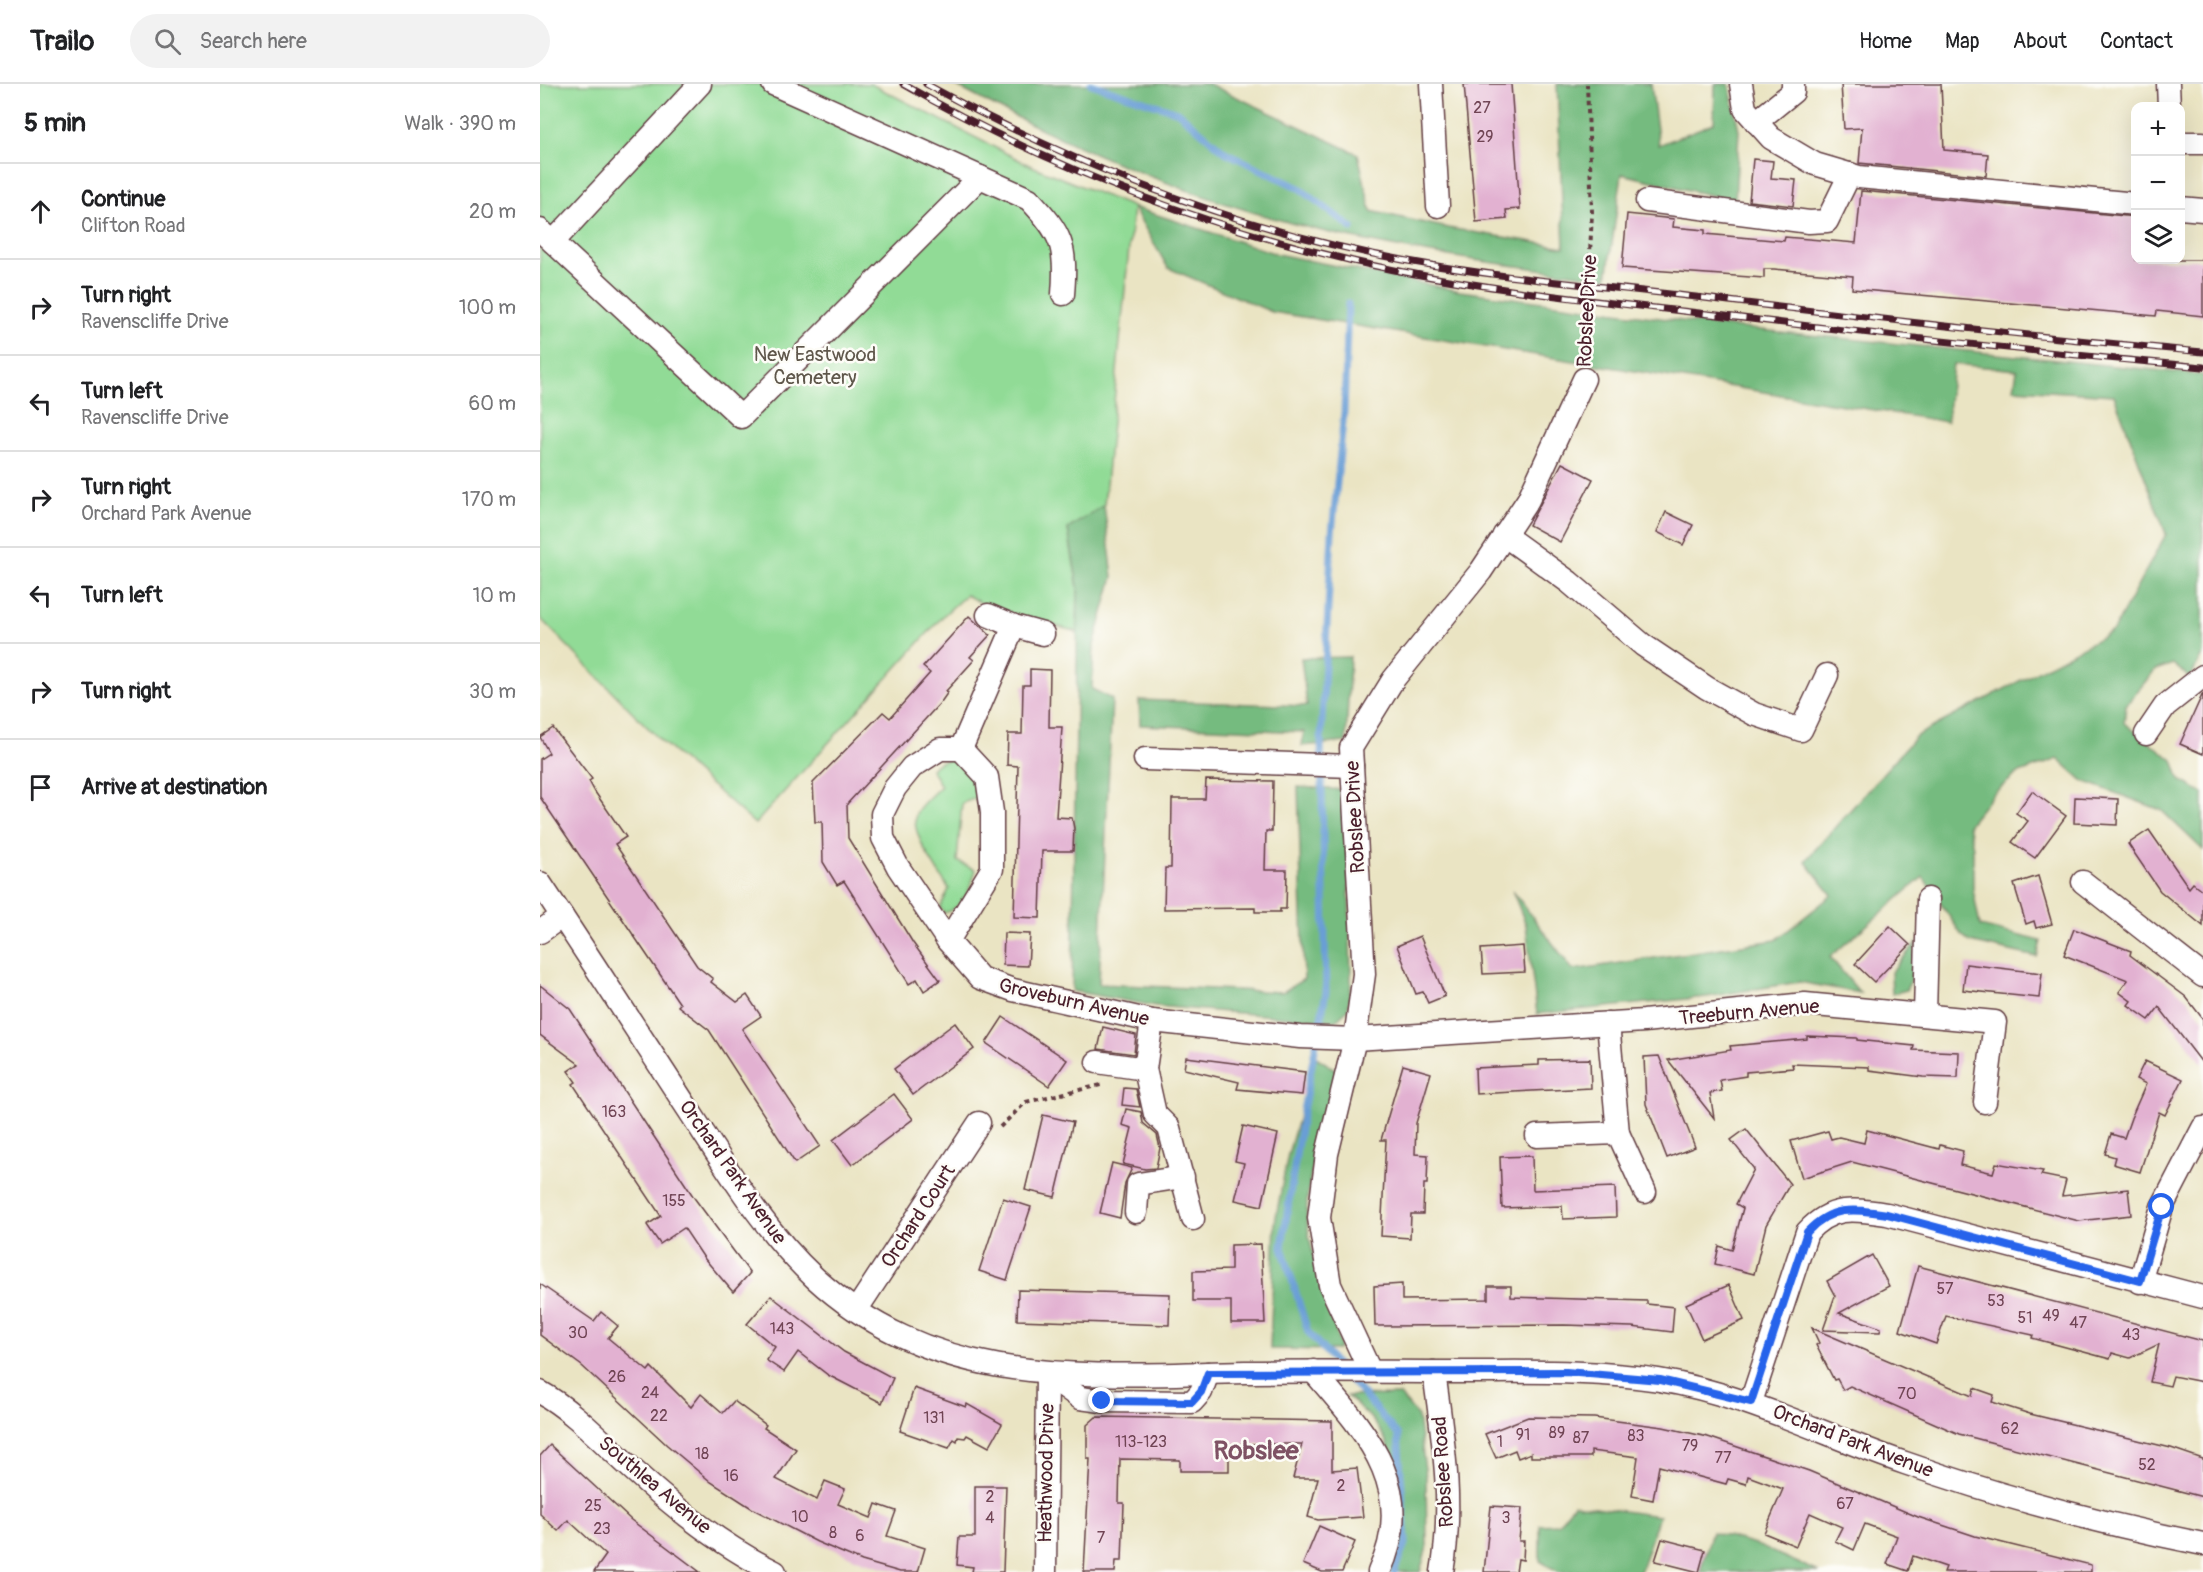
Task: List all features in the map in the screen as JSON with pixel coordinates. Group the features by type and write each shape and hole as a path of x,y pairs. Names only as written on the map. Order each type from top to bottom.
{"street":[{"path":"699,84 546,236 741,417 980,177"},
{"path":"773,84 1029,199 1053,224 1066,257 1063,294"},
{"path":"1431,84 1438,206"},
{"path":"1741,84 1745,109 1756,122 1771,138 1815,164 1850,174 2131,203"},
{"path":"1756,122 1793,92 1793,84"},
{"path":"2168,84 2169,102"},
{"path":"2185,143 2203,143"},
{"path":"1647,201 1809,222 1827,222 1850,174"},
{"path":"2185,208 2203,210"},
{"name":"Robslee Drive","path":"1362,1371 1330,1285 1319,1218 1327,1154 1355,1039 1364,974 1351,748 1393,680 1481,571 1528,500 1584,379"},
{"path":"1504,535 1569,582 1643,645 1707,688 1754,714 1801,730 1827,675"},
{"path":"988,615 1014,626 1043,634"},
{"path":"948,941 992,869 992,812 987,777 961,749 1014,626"},
{"path":"2146,734 2165,706 2202,678"},
{"name":"Groveburn Avenue","path":"961,749 940,749 912,767 895,789 882,814 883,838 898,867 948,941 980,978 1013,990 1152,1022 1300,1037 1355,1039"},
{"path":"1144,759 1352,766"},
{"path":"2083,882 2203,976"},
{"name":"Orchard Park Avenue","path":"540,883 763,1219 818,1280 889,1329 933,1350 971,1362 1047,1374 1321,1371 1566,1372 1648,1379 1751,1402 1905,1463 2015,1498 2138,1531 2203,1544"},
{"path":"1925,1014 1928,899"},
{"path":"540,932 562,916"},
{"name":"Treeburn Avenue","path":"1355,1039 1608,1023 1805,1004 1925,1014 1995,1022 1985,1102"},
{"path":"1152,1022 1145,1070 1155,1114 1169,1128 1193,1218"},
{"path":"1608,1023 1618,1133 1645,1192"},
{"path":"1107,1063 1145,1070"},
{"name":"Orchard Court","path":"857,1309 978,1122"},
{"path":"2140,1281 2162,1207 2203,1128"},
{"path":"1537,1136 1618,1133"},
{"path":"1136,1212 1138,1184 1182,1178"},
{"path":"1751,1402 1807,1232 1821,1217 1854,1209 1887,1214 2203,1297"},
{"path":"1321,1371 1366,1434 1378,1454 1388,1482 1392,1522 1384,1560 1379,1572"},
{"name":"Robslee Road","path":"1434,1372 1449,1493 1448,1537 1442,1572"},
{"name":"Heathwood Drive","path":"1045,1572 1047,1374"},
{"name":"Southlea Avenue","path":"540,1392 569,1411 679,1510 775,1572"}],"path":[{"name":"Robslee Drive","path":"1584,379 1592,212 1587,84"},
{"path":"978,1122 1004,1125 1026,1102 1113,1083 1107,1063"}],"green space":[{"name":"New Eastwood Cemetery","path":"540,84 871,84 1029,165 1133,207 1104,505 1068,529 1078,587 1077,632 989,607 966,595 945,614 755,824 660,740 540,618"},
{"path":"952,84 1209,84 1358,154 1371,211 1448,228 1564,247 1557,84 1651,84 1659,145 1714,123 1715,84 1729,84 1739,130 1735,201 1622,174 1607,278 1466,259 1326,232 1230,205 1134,170 1088,150"},
{"path":"1133,207 1277,254 1460,291 1712,325 2203,375 2203,653 2190,678 2173,664 2155,670 2126,705 2124,723 2173,760 2180,780 2203,793 2203,850 2161,810 2083,781 2058,759 2017,774 1993,794 1968,825 1973,847 1973,889 1980,926 2041,941 2037,957 1970,942 1961,934 1923,877 1830,957 1860,993 1799,982 1707,997 1537,1014 1526,925 1512,890 1573,970 1776,940 1832,895 1805,861 1916,736 2113,631 2166,534 2114,395 2014,389 2017,370 1953,364 1947,422 1272,312 1168,268"},
{"path":"1104,505 1113,577 1094,645 1092,689 1112,699 1099,984 1283,992 1304,979 1298,787 1347,790 1351,982 1348,1009 1335,1021 1156,1006 1072,991 1078,587 1068,529"},
{"path":"1350,657 1346,742 1302,746 1304,732 1140,725 1139,700 1307,706 1301,658"},
{"path":"957,758 975,771 980,797 962,803 957,861 976,870 969,890 962,901 945,913 940,908 949,889 919,838 915,818 920,807 941,786 931,769 940,762"},
{"path":"1916,943 1911,980 1906,990 1892,994 1891,972"},
{"path":"1316,1057 1338,1071 1340,1082 1312,1169 1307,1221 1317,1269 1340,1346 1338,1350 1270,1349 1275,1222 1288,1154"},
{"path":"1400,1395 1418,1417 1426,1477 1427,1547 1420,1572 1388,1572 1397,1494 1392,1456 1385,1438 1373,1421 1347,1396"},
{"path":"1574,1504 1659,1516 1640,1572 1559,1572 1540,1561 1540,1525 1558,1524"},
{"path":"1712,1532 1752,1543 1819,1572 1700,1572"}],"building":[{"path":"1464,84 1511,84 1520,209 1506,210 1507,219 1476,222"},
{"path":"1841,84 1941,84 1944,150 1988,154 1986,176 1859,163 1862,128 1844,129"},
{"path":"1753,159 1773,161 1771,178 1796,180 1793,206 1749,201"},
{"path":"1861,191 2131,217 2131,264 2185,264 2185,260 2203,260 2203,316 2157,311 2156,316 1852,289 1853,276 1774,269 1764,269 1764,278 1622,268 1627,214 1674,219 1673,227 1705,230 1705,234 1784,241 1785,237 1856,243"},
{"path":"1562,463 1593,479 1560,542 1529,525"},
{"path":"1666,512 1693,525 1683,545 1657,532"},
{"path":"969,616 990,635 970,657 974,660 946,691 948,692 941,702 847,804 848,838 913,943 940,980 924,991 917,979 909,984 844,881 837,885 823,862 822,822 815,822 813,783 883,712 890,718 930,673 923,667"},
{"path":"1030,669 1050,670 1049,727 1062,727 1056,817 1072,818 1074,828 1073,851 1042,851 1040,918 1014,917 1018,766 1007,765 1008,734 1022,734 1023,685 1030,685"},
{"path":"2203,693 2203,754 2180,744"},
{"path":"553,728 592,779 589,781 595,792 626,837 615,844 697,966 713,979 711,982 737,1002 747,995 761,1016 742,1029 820,1146 795,1163 709,1030 678,1006 680,1004 540,797 540,759 549,753 540,737"},
{"path":"1206,780 1273,781 1272,831 1266,831 1265,870 1287,870 1286,909 1280,909 1280,912 1255,912 1255,908 1164,909 1165,868 1171,868 1172,799 1205,799"},
{"path":"2032,791 2066,816 2035,858 2012,842 2028,821 2016,813"},
{"path":"2075,797 2118,799 2117,825 2074,823"},
{"path":"2149,830 2189,888 2193,883 2203,891 2203,926 2160,891 2128,844"},
{"path":"2038,876 2052,924 2036,928 2034,921 2026,924 2014,884"},
{"path":"1890,926 1910,945 1874,982 1855,964"},
{"path":"2074,929 2131,951 2130,955 2186,997 2203,1019 2203,1064 2159,1007 2149,1020 2128,1005 2131,1001 2119,992 2128,980 2064,955"},
{"path":"1004,933 1030,934 1028,966 1003,965"},
{"path":"1420,936 1445,996 1428,1003 1423,992 1416,994 1397,946"},
{"path":"1523,946 1525,972 1483,974 1481,949"},
{"path":"1966,964 2042,973 2039,998 1963,990"},
{"path":"540,985 570,1009 695,1199 750,1273 733,1292 704,1258 684,1228 660,1244 647,1225 661,1216 573,1084 576,1082 568,1071 579,1064 540,1035"},
{"path":"1003,1017 1067,1060 1049,1086 986,1043"},
{"path":"955,1023 974,1049 913,1095 894,1069"},
{"path":"1103,1027 1136,1035 1134,1054 1098,1049"},
{"path":"1807,1036 1857,1038 1857,1040 1914,1046 1913,1050 1959,1052 1958,1078 1923,1077 1869,1070 1869,1067 1792,1064 1793,1068 1746,1072 1746,1076 1720,1080 1722,1091 1710,1093 1714,1118 1668,1060 1731,1050 1730,1046 1807,1039"},
{"path":"1659,1056 1695,1147 1667,1158 1646,1104 1644,1057"},
{"path":"1186,1057 1305,1072 1302,1095 1237,1089 1239,1082 1184,1069"},
{"path":"1590,1059 1591,1088 1476,1094 1475,1068 1539,1065 1539,1060"},
{"path":"2145,1061 2183,1079 2165,1115 2159,1112 2140,1172 2113,1164 2115,1157 2105,1154 2111,1134 2124,1138 2146,1084 2136,1079"},
{"path":"1403,1065 1431,1073 1416,1123 1415,1154 1428,1155 1427,1184 1424,1184 1423,1214 1411,1214 1410,1238 1381,1236 1386,1140 1381,1140"},
{"path":"1124,1088 1136,1089 1140,1107 1122,1105"},
{"path":"894,1094 913,1119 852,1165 833,1140"},
{"path":"1126,1109 1141,1112 1143,1123 1157,1135 1160,1148 1156,1168 1145,1169 1123,1164 1132,1128 1122,1125"},
{"path":"1043,1115 1073,1122 1055,1197 1025,1190"},
{"path":"1243,1126 1278,1134 1262,1206 1235,1200 1244,1163 1235,1161"},
{"path":"1746,1129 1790,1184 1766,1225 1754,1274 1715,1264 1719,1246 1732,1250 1743,1208 1736,1204 1754,1169 1731,1140"},
{"path":"1867,1130 1939,1149 1940,1145 1963,1151 1960,1165 1993,1173 1996,1163 2043,1171 2041,1175 2066,1180 2062,1196 2128,1189 2131,1215 2079,1221 1852,1162 1802,1178 1791,1141 1828,1131 1831,1139 1839,1137 1864,1143"},
{"path":"1532,1156 1533,1190 1615,1187 1616,1217 1563,1219 1562,1206 1502,1208 1500,1157"},
{"path":"1112,1163 1132,1168 1125,1183 1120,1218 1100,1213"},
{"path":"1003,1198 1031,1207 1007,1280 979,1271"},
{"path":"1261,1244 1265,1323 1231,1323 1231,1301 1193,1301 1193,1271 1231,1270 1231,1245"},
{"path":"1872,1255 1889,1286 1839,1313 1881,1328 1880,1332 1823,1330 1835,1296 1827,1281"},
{"path":"1918,1266 2203,1341 2203,1382 2173,1376 2170,1386 2150,1382 2159,1344 2130,1358 2112,1353 2110,1359 2032,1338 2033,1335 1946,1316 1936,1344 1900,1331"},
{"path":"540,1284 594,1321 601,1312 618,1326 608,1338 648,1371 651,1367 691,1407 701,1394 723,1413 734,1401 766,1425 764,1428 796,1449 776,1479 817,1500 825,1481 845,1489 838,1504 871,1518 876,1504 896,1511 887,1536 925,1548 918,1572 900,1572 862,1561 817,1542 753,1509 711,1482 667,1445 582,1366 540,1335"},
{"path":"1402,1284 1402,1300 1488,1299 1488,1286 1511,1286 1511,1297 1647,1301 1647,1304 1674,1307 1672,1332 1632,1327 1564,1325 1375,1326 1374,1286"},
{"path":"1729,1285 1744,1320 1702,1339 1686,1304"},
{"path":"1018,1290 1170,1294 1169,1325 1017,1320"},
{"path":"771,1296 844,1352 893,1378 882,1403 828,1375 798,1352 784,1372 766,1360 775,1347 747,1324"},
{"path":"1812,1328 1972,1396 1974,1388 1994,1395 1992,1402 2030,1414 2171,1448 2203,1459 2203,1497 1959,1434 1850,1386 1843,1390 1837,1379 1834,1380 1816,1345 1819,1343"},
{"path":"914,1388 966,1407 967,1404 1002,1424 989,1447 967,1435 965,1438 958,1437 957,1441 954,1439 949,1448 900,1431"},
{"path":"1096,1417 1332,1421 1332,1470 1357,1468 1363,1517 1318,1520 1308,1517 1318,1478 1293,1478 1302,1444 1229,1444 1229,1471 1180,1471 1180,1460 1120,1459 1119,1503 1124,1503 1122,1561 1116,1561 1115,1572 1084,1572 1090,1459 1087,1459 1087,1425"},
{"path":"1528,1417 1594,1418 1663,1427 1708,1437 1809,1471 1918,1517 1975,1536 2091,1565 2091,1572 1944,1572 1946,1567 1913,1556 1908,1571 1887,1564 1897,1536 1865,1524 1854,1550 1835,1541 1842,1527 1810,1513 1796,1546 1764,1533 1783,1489 1748,1476 1746,1484 1728,1479 1726,1484 1659,1466 1653,1500 1632,1496 1638,1457 1591,1451 1591,1457 1531,1457 1531,1453 1518,1458 1515,1450 1496,1458 1485,1434"},
{"path":"550,1445 631,1520 700,1572 594,1572 606,1555 568,1520 558,1531 540,1514 540,1456"},
{"path":"975,1486 1006,1486 1003,1572 972,1572 973,1567 957,1565 959,1537 975,1537"},
{"path":"1491,1506 1522,1508 1519,1541 1524,1541 1523,1560 1518,1559 1516,1572 1484,1572"},
{"path":"1319,1526 1355,1542 1342,1572 1322,1572 1303,1564"},
{"path":"1662,1539 1705,1550 1699,1572 1655,1561"}],"waterway":[{"path":"1091,84 1178,112 1225,152 1299,188 1352,228"},
{"path":"1339,1367 1308,1332 1282,1247 1302,1116 1326,992 1321,739 1332,533 1344,412 1348,304"},
{"path":"1348,1377 1398,1435 1406,1542 1394,1572"}],"railway":[{"path":"903,84 1010,140 1122,189 1236,229 1353,261 1495,288 1590,300 1968,344 2203,367"},
{"path":"926,84 1041,142 1160,192 1283,232 1345,248 1408,261 1519,277 1953,327 2203,352"}],"district":[{"name":"Robslee","path":"1256,1451"}],"route":[{"path":"1102,1401 1192,1402 1201,1392 1208,1373 1370,1371 1566,1372 1660,1380 1751,1402 1807,1232 1821,1217 1854,1209 1887,1214 2140,1281 2162,1207"}]}
